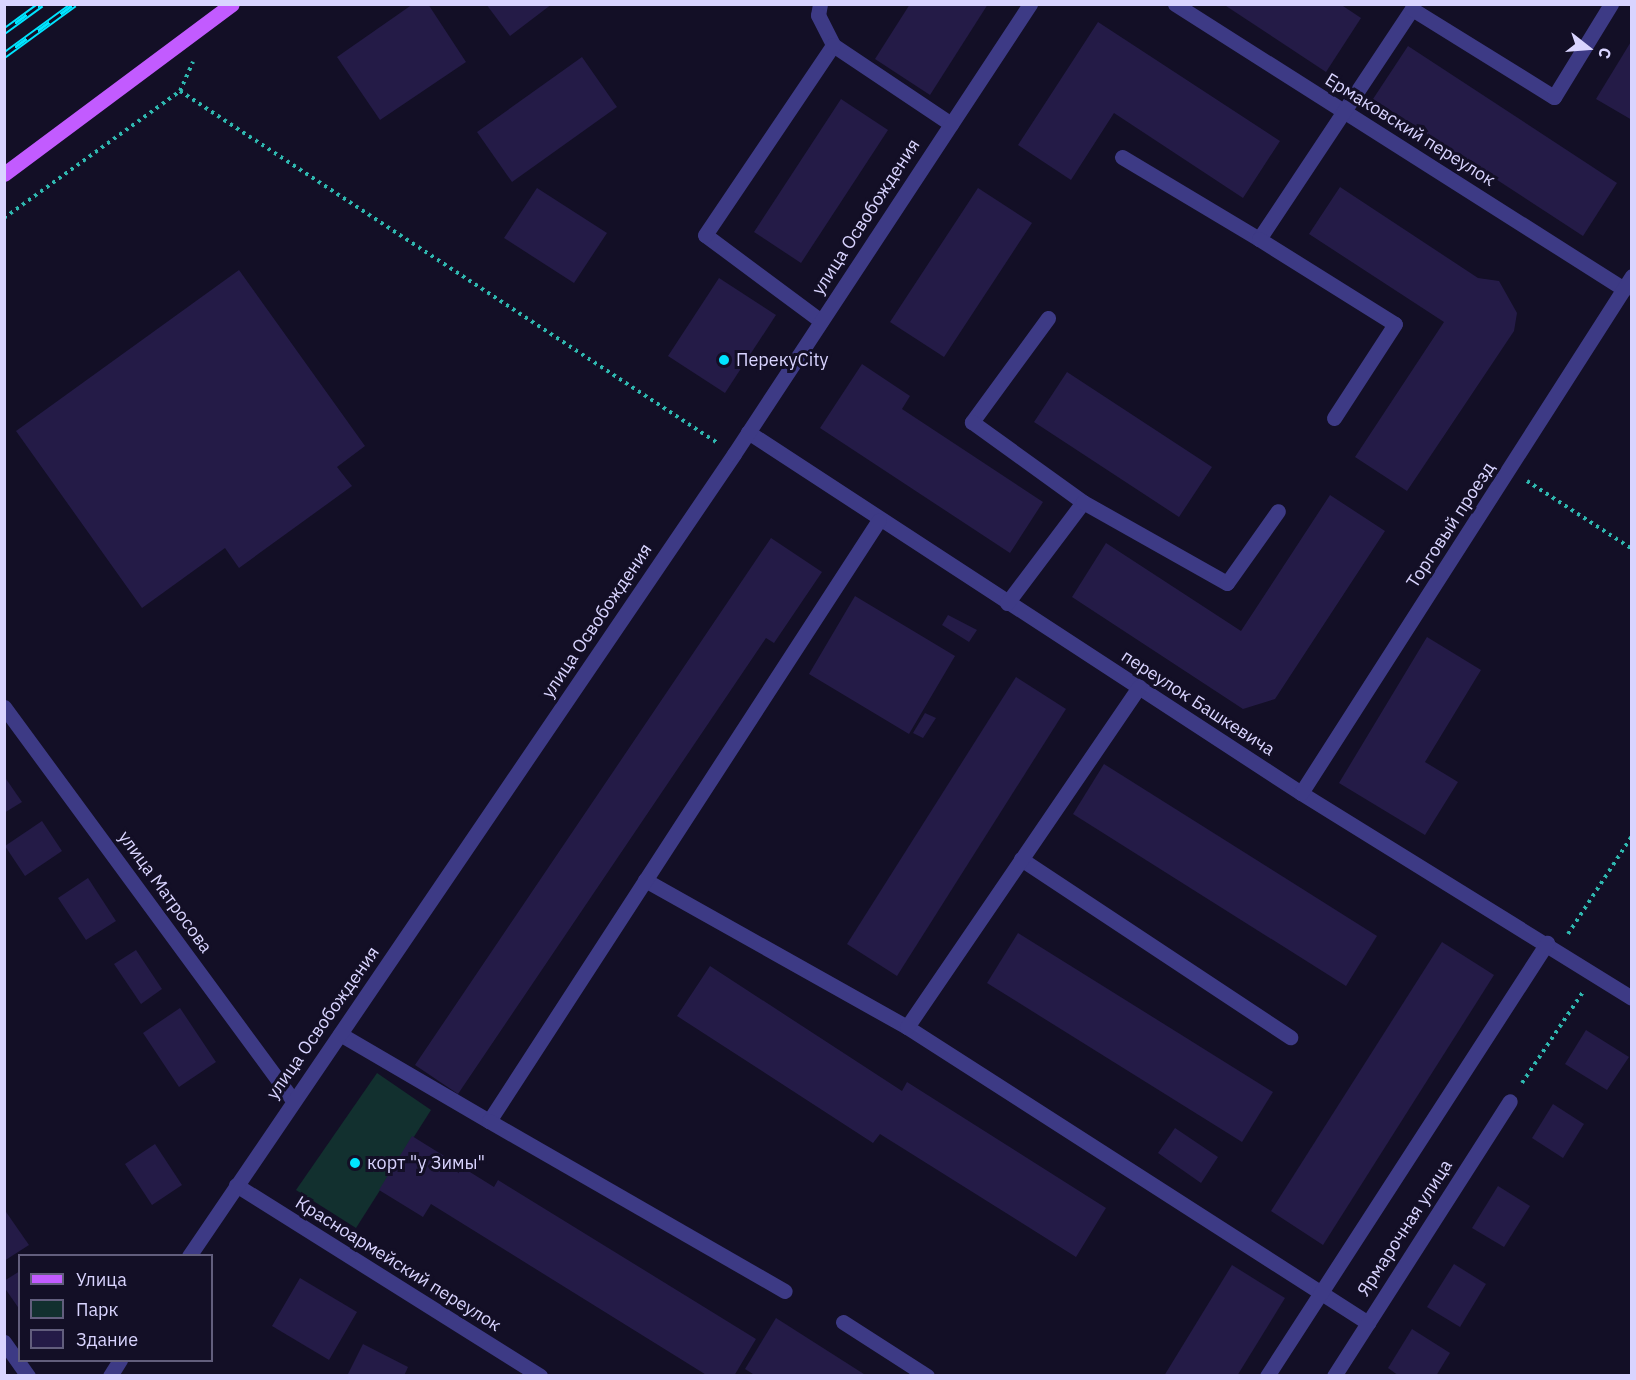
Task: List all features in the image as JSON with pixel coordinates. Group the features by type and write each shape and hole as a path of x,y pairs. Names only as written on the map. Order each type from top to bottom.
{"main road":[{"path":"4,174 232,4"}],"street":[{"path":"820,4 818,15 833,45 951,124"},
{"name":"улица Освобождения","path":"190,1254 734,454 1030,4"},
{"name":"Ермаковский переулок","path":"1175,4 1345,112 1628,283"},
{"path":"1259,239 1345,112 1409,7 1554,97 1611,4"},
{"path":"821,321 705,235 833,45"},
{"path":"1122,157 1395,324 1334,418"},
{"name":"Торговый проезд","path":"1301,793 1628,283"},
{"path":"1048,318 972,422 1083,502 1227,583 1278,511"},
{"name":"переулок Башкевича","path":"748,432 879,520 1301,793 1553,946 1632,998"},
{"path":"1007,603 1083,502"},
{"path":"489,1121 879,520"},
{"path":"907,1027 1139,687"},
{"name":"улица Матросова","path":"4,707 293,1100"},
{"path":"1021,859 1290,1037"},
{"path":"645,880 907,1027 1321,1290 1368,1323"},
{"path":"1267,1376 1321,1290 1553,946"},
{"path":"340,1034 785,1291"},
{"name":"Ярмарочная улица","path":"1334,1376 1510,1101"},
{"name":"Красноармейский переулок","path":"236,1185 540,1376"},
{"path":"843,1322 927,1376"},
{"path":"4,1342 18,1362"},
{"path":"18,1362 28,1376"},
{"path":"110,1376 119,1362"}],"path":[{"path":"4,218 180,91 734,454"},
{"path":"1510,470 1632,549"},
{"path":"1553,946 1632,836"},
{"path":"1510,1101 1596,974"}],"green space":[{"name":"корт \"у Зимы\"","path":"377,1073 431,1110 356,1228 296,1190"}],"building":[{"path":"413,4 428,4 466,62 380,120 337,57"},
{"path":"486,4 552,4 510,36"},
{"path":"910,4 988,4 930,95 875,59"},
{"path":"1223,4 1340,4 1361,18 1326,72"},
{"path":"1098,22 1280,141 1243,198 1114,113 1071,180 1018,145"},
{"path":"1632,40 1632,120 1596,99"},
{"path":"1408,46 1617,183 1583,236 1373,99"},
{"path":"582,57 617,107 512,182 477,132"},
{"path":"841,99 888,130 801,263 754,232"},
{"path":"1340,187 1478,278 1499,281 1517,313 1514,331 1407,491 1355,457 1444,322 1309,234"},
{"path":"537,188 607,233 574,283 504,238"},
{"path":"978,188 1032,223 944,357 890,322"},
{"path":"239,270 365,446 337,467 352,486 239,568 225,548 142,608 16,431"},
{"path":"719,278 776,315 725,393 668,356"},
{"path":"862,364 910,396 902,409 1043,502 1010,553 820,428"},
{"path":"1067,372 1212,467 1179,517 1034,422"},
{"path":"1330,495 1385,531 1275,699 1243,709 1072,597 1106,543 1241,631"},
{"path":"771,538 822,572 774,643 766,638 458,1094 415,1065"},
{"path":"855,596 955,656 909,734 809,674"},
{"path":"948,615 977,630 969,642 942,625"},
{"path":"1427,637 1481,670 1425,762 1458,782 1425,835 1339,783"},
{"path":"1016,677 1066,709 897,976 847,944"},
{"path":"925,713 936,718 923,738 913,733"},
{"path":"1104,764 1377,936 1346,986 1073,814"},
{"path":"4,776 22,802 4,813"},
{"path":"42,821 62,851 25,876 5,846"},
{"path":"88,878 116,921 86,940 58,898"},
{"path":"1018,933 1273,1092 1242,1142 987,983"},
{"path":"1442,942 1494,975 1323,1245 1271,1211"},
{"path":"136,950 162,989 141,1004 114,964"},
{"path":"710,966 902,1091 907,1082 1106,1208 1076,1257 880,1134 873,1143 677,1016"},
{"path":"180,1008 216,1062 179,1087 143,1033"},
{"path":"1586,1030 1629,1057 1607,1090 1565,1064"},
{"path":"1553,1104 1584,1124 1563,1158 1532,1138"},
{"path":"1175,1128 1218,1157 1201,1183 1158,1153"},
{"path":"412,1136 494,1187 498,1180 756,1339 734,1376 708,1376 431,1204 423,1217 379,1190"},
{"path":"155,1144 182,1185 152,1205 125,1164"},
{"path":"1498,1186 1530,1206 1504,1247 1472,1228"},
{"path":"4,1209 29,1245 4,1261"},
{"path":"1454,1264 1486,1284 1460,1327 1427,1307"},
{"path":"1232,1265 1285,1298 1237,1376 1164,1376"},
{"path":"18,1272 18,1307 4,1287 4,1281"},
{"path":"300,1278 357,1312 329,1360 272,1326"},
{"path":"776,1318 867,1376 756,1376 745,1369"},
{"path":"1412,1329 1450,1353 1436,1376 1399,1376 1388,1368"},
{"path":"363,1344 408,1367 404,1376 347,1376"}],"railway":[{"path":"4,31 41,4"},
{"path":"4,55 74,4"}],"place":[{"name":"ПерекуCity","path":"724,360"},
{"name":"корт \"у Зимы\"","path":"355,1163"}]}
